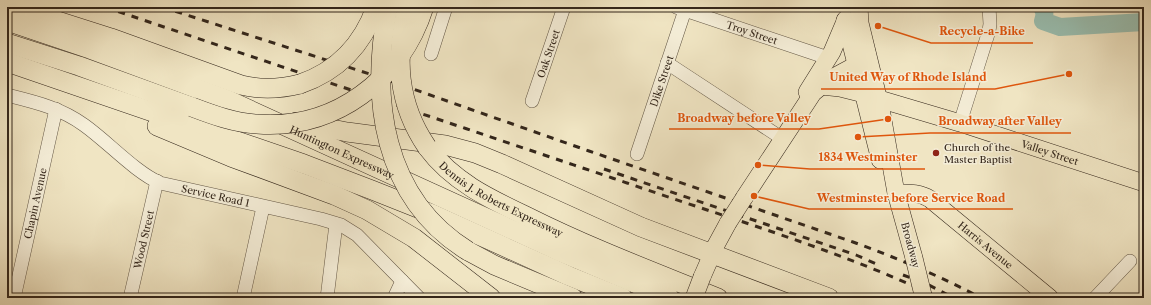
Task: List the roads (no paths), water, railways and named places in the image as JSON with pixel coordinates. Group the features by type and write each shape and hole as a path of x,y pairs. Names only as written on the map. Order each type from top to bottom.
{"highway":[{"path":"10,7 111,38 241,85 266,89 300,84 327,72 344,58 354,47 363,35 376,7"},
{"path":"388,7 380,74 384,120 391,152 401,177 421,209 443,233 468,251 494,265 573,298"},
{"name":"Dennis J. Roberts Expressway","path":"407,7 401,44 400,63 404,100 410,116 427,147 452,175 497,202 540,224 606,253 718,298"},
{"path":"7,43 80,66 192,107 233,120 251,124 266,125 299,122 330,112 346,105 364,94 388,72 400,57 410,41 424,7"},
{"name":"Huntington Expressway","path":"7,22 78,44 211,92 262,114 568,256 670,298"},
{"path":"7,62 366,188 441,218 623,298"},
{"path":"81,87 120,109 158,126 231,157 334,195 367,210 414,238 490,298"},
{"path":"262,114 347,132 434,143 466,150 491,159 634,224 829,298"}],"main road":[{"name":"Broadway","path":"859,7 862,59"},
{"name":"Broadway","path":"848,14 862,59 924,297"},
{"path":"783,139 802,101 837,41 848,14"},
{"path":"694,298 712,254 728,223 808,100 830,79 862,59"},
{"name":"Valley Street","path":"821,86 840,88 871,96 960,123 1144,183"},
{"name":"Harris Avenue","path":"896,193 921,194 930,199 1050,298"}],"street":[{"path":"431,54 446,7"},
{"name":"Oak Street","path":"532,101 564,7"},
{"path":"960,123 989,31 989,7"},
{"name":"Troy Street","path":"682,8 828,58"},
{"name":"Dike Street","path":"637,154 667,63 682,8"},
{"path":"667,63 783,139"},
{"name":"Service Road 1","path":"7,95 38,102 56,109 83,124 142,172 157,181 172,186 336,224 350,230 360,237 419,298"},
{"name":"Chapin Avenue","path":"14,298 56,109"},
{"name":"Wood Street","path":"130,298 157,181"},
{"path":"243,298 263,207"},
{"path":"327,298 336,224"},
{"path":"1095,298 1130,261"},
{"path":"394,298 402,281"}],"waterway":[{"path":"1042,7 1044,10 1043,21 1060,27 1144,22"}],"railway":[{"path":"105,7 785,236 864,265 940,298"},
{"path":"162,7 379,77 853,242 886,254 950,282 981,298"},
{"path":"604,169 856,255 881,266"},
{"path":"903,275 927,284 954,298"}],"place":[{"name":"Recycle-a-Bike","path":"878,26"},
{"name":"United Way of Rhode Island","path":"1069,74"},
{"name":"Broadway before Valley","path":"888,119"},
{"name":"Broadway after Valley","path":"858,137"},
{"name":"Church of the Master Baptist","path":"936,153"},
{"name":"1834 Westminster","path":"758,165"},
{"name":"Westminster before Service Road","path":"754,196"}]}
